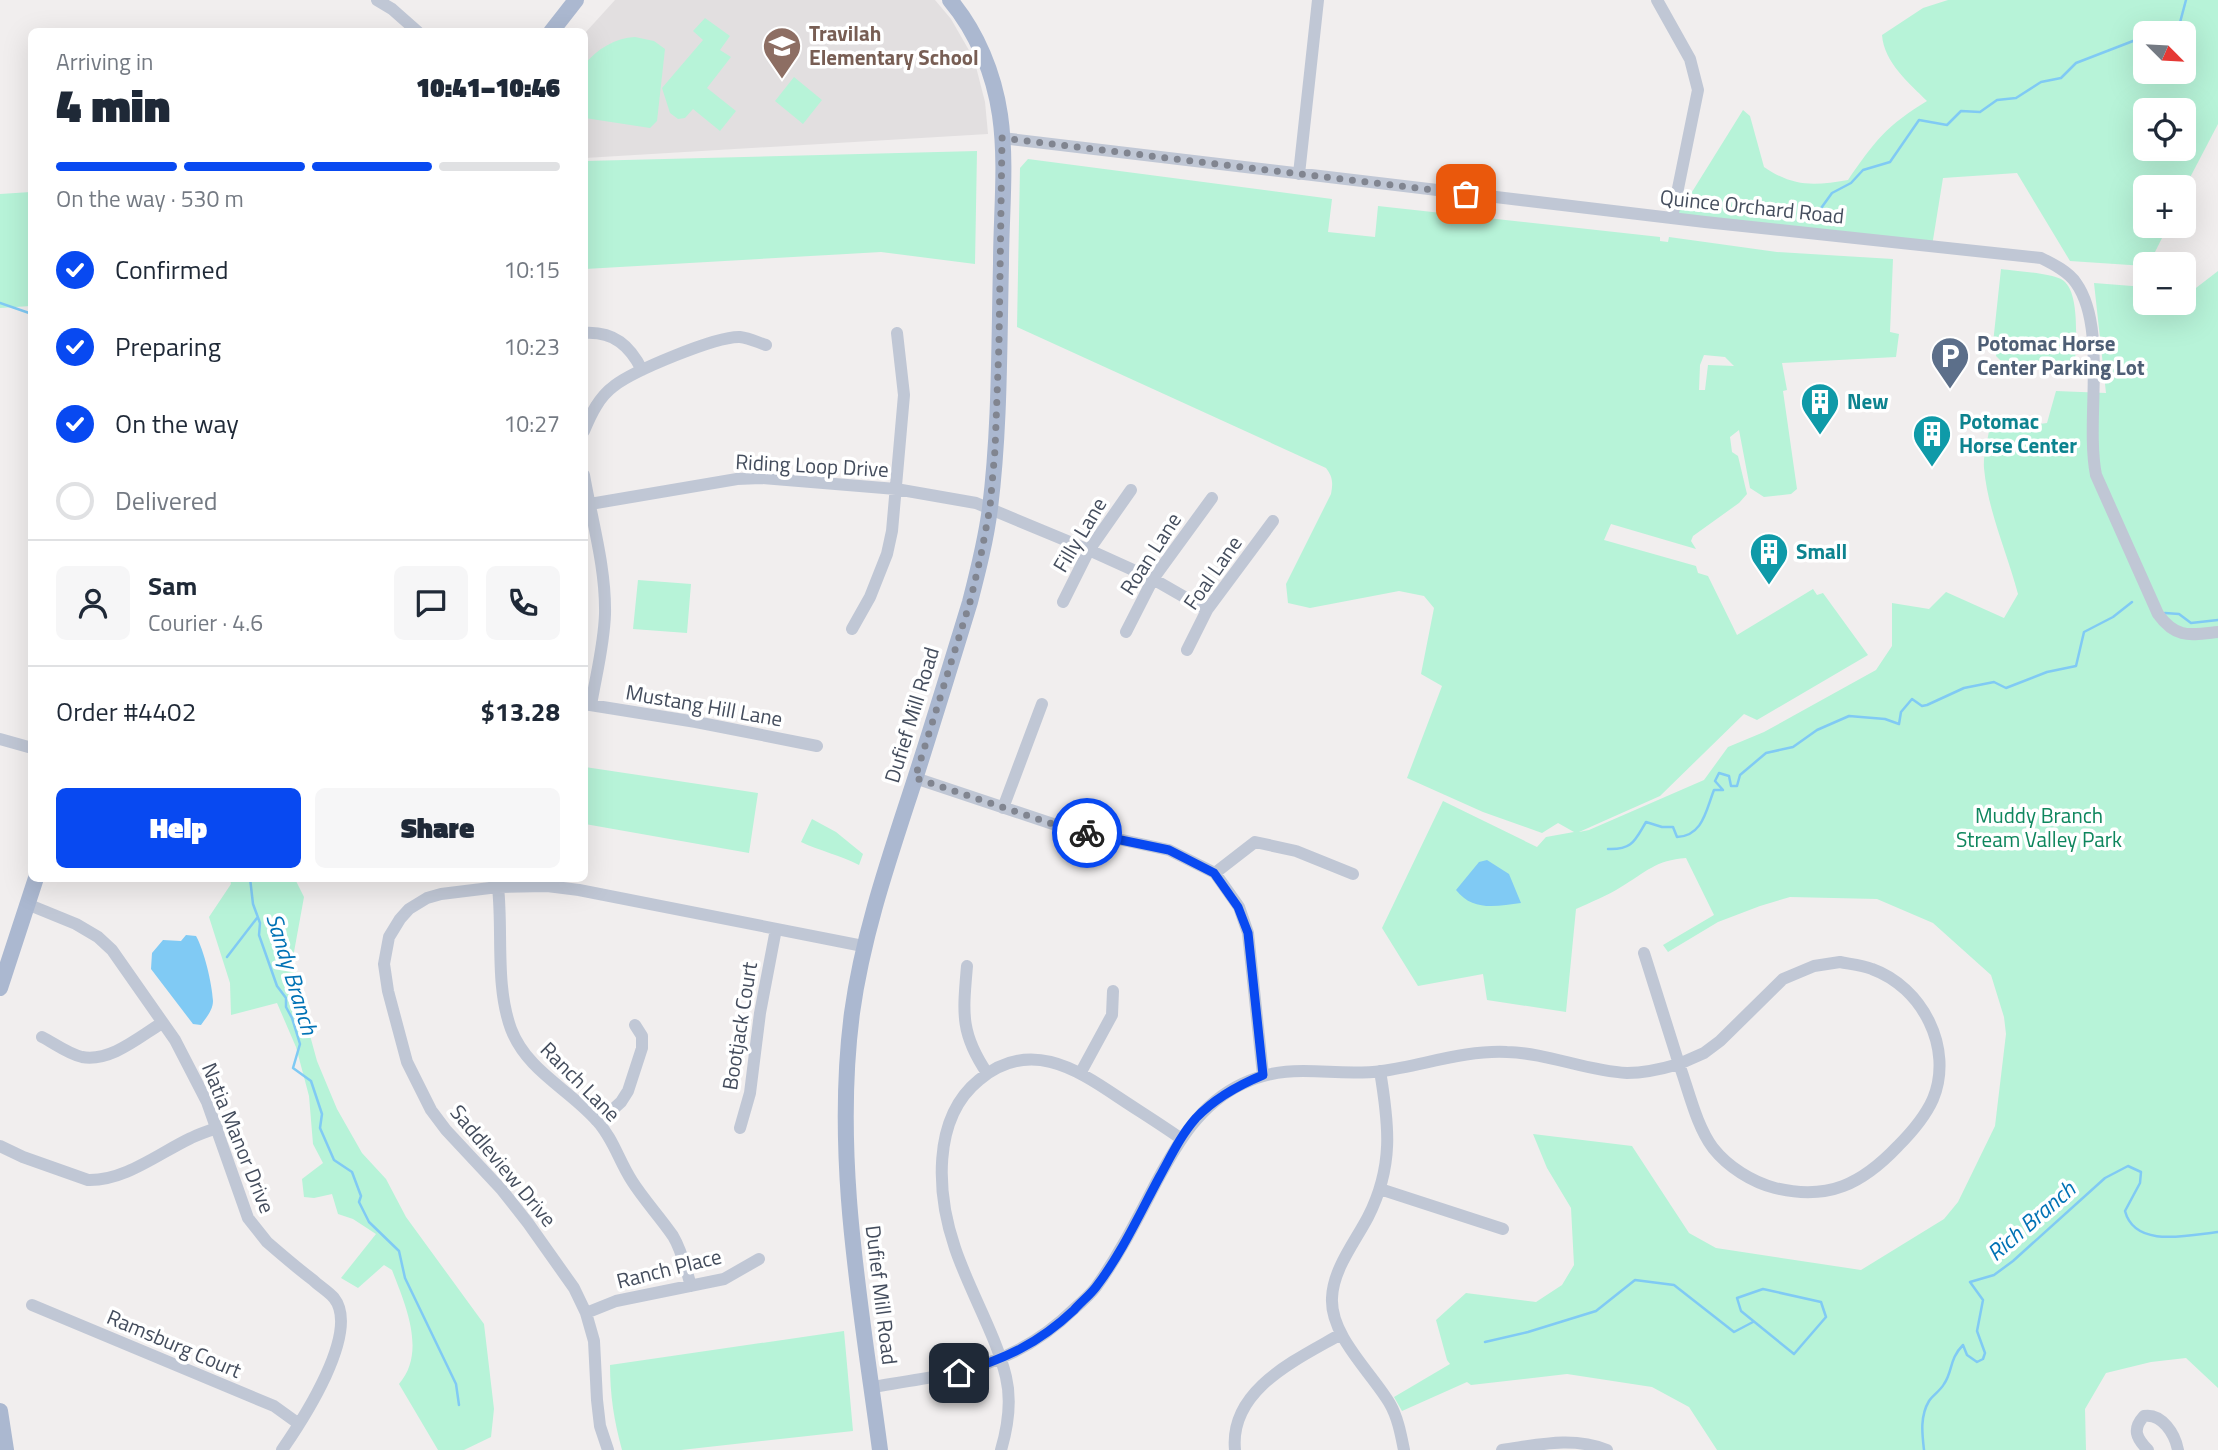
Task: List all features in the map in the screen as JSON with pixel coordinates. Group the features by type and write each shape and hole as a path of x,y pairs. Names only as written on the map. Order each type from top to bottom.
{"main road":[{"path":"554,28 576,0"},
{"name":"Dufief Mill Road","path":"880,1450 849,1213 845,1133 848,1052 863,946 970,602 990,507 995,450 999,343 1002,138 1000,114 992,79 976,39 950,0"},
{"path":"0,988 35,882"},
{"path":"0,1411 6,1450"}],"street":[{"path":"377,0 413,28"},
{"path":"1299,174 1318,0"},
{"path":"1657,0 1690,59 1698,90 1672,218"},
{"name":"Quince Orchard Road","path":"1002,138 1672,218 2041,258 2054,264 2076,282 2088,308 2093,345 2091,452 2096,475 2158,614 2167,627 2177,633 2188,635 2218,632"},
{"path":"588,333 608,334 621,341 633,352 642,370"},
{"path":"852,629 870,597 887,554 892,531 904,395 897,333"},
{"path":"588,423 598,402 614,386 642,370 687,351 730,339 750,339 766,345"},
{"name":"Riding Loop Drive","path":"590,504 737,479 761,478 896,489 990,507 1153,579 1207,610"},
{"name":"Filly Lane","path":"1063,602 1089,550 1131,490"},
{"path":"588,494 602,569 605,612 603,636 588,705"},
{"name":"Roan Lane","path":"1126,632 1153,579 1212,498"},
{"name":"Foal Lane","path":"1187,650 1207,610 1273,521"},
{"path":"1003,808 1042,704"},
{"name":"Mustang Hill Lane","path":"588,705 696,722 817,746"},
{"path":"0,739 28,747"},
{"path":"915,778 1062,827 1169,850 1214,873 1238,907 1248,933 1263,1075"},
{"path":"1214,873 1255,842 1296,851 1353,874"},
{"name":"Saddleview Drive","path":"608,1450 600,1426 594,1341 586,1313 574,1288 528,1223 431,1110 407,1062 388,991 384,964 389,937 409,909 441,894 498,887 547,887 579,890 863,946"},
{"name":"Ranch Lane","path":"498,887 502,921 501,992 511,1030 537,1070 577,1101 598,1122 612,1142 631,1180 673,1237 691,1286"},
{"name":"Natia Manor Drive","path":"27,904 76,924 98,937 112,950 175,1040 207,1102 239,1197 257,1232 335,1299 341,1318 332,1359 315,1398 282,1450"},
{"name":"Bootjack Court","path":"740,1128 750,1093 760,1013 775,929"},
{"path":"872,1387 959,1373 1000,1360 1054,1328 1095,1289 1116,1257 1180,1138 1214,1102 1240,1085 1263,1075 1303,1069 1349,1073 1380,1071 1469,1054 1507,1051 1540,1055 1602,1070 1628,1073 1653,1071 1679,1064 1720,1041 1783,979 1806,968 1840,962 1871,968 1895,980 1914,998 1929,1019 1939,1047 1939,1073 1934,1098 1922,1119 1878,1168 1853,1183 1818,1192 1790,1191 1767,1186 1749,1178 1713,1148 1704,1132 1679,1064 1644,953"},
{"path":"967,966 964,1003 967,1038 973,1053 987,1073"},
{"path":"1081,1072 1112,1015 1113,991"},
{"path":"42,1037 79,1056 90,1058 113,1053 162,1023"},
{"path":"598,1122 621,1102 628,1091 642,1048 642,1036 635,1025"},
{"path":"1001,1450 1010,1406 1006,1376 955,1247 944,1185 943,1150 949,1120 965,1091 987,1073 1013,1062 1037,1059 1062,1064 1081,1072 1180,1138"},
{"path":"1380,1071 1388,1123 1387,1159 1380,1189 1337,1272 1331,1300 1333,1315 1341,1334 1391,1406 1404,1450"},
{"path":"0,1146 88,1180 99,1181 133,1169 192,1137 217,1128"},
{"path":"1380,1189 1503,1228"},
{"name":"Ranch Place","path":"586,1313 615,1301 724,1279 760,1259"},
{"name":"Ramsburg Court","path":"32,1305 274,1406 299,1424"},
{"path":"1235,1450 1234,1441 1241,1416 1249,1400 1274,1374 1341,1334"},
{"path":"2148,1450 2139,1442 2136,1433 2137,1423 2144,1416 2151,1415 2160,1419 2171,1432 2178,1450"},
{"path":"1503,1450 1574,1441 1593,1444 1607,1450"}],"shaded area":[{"name":"Travilah Elementary School","path":"615,0 935,0 951,19 974,59 985,102 988,134 588,158 588,30"}],"green space":[{"path":"1948,0 2218,0 2218,124 2191,175 2133,175 2133,238 2162,238 2155,252 2133,252 2133,265 2070,261 2017,173 1943,178 1932,246 1667,218 1682,208 1743,110 1750,116 1764,167 1785,178 1804,183 1848,180 1882,135 1901,118 1927,101 1892,63 1882,35 1923,8"},
{"path":"705,18 730,36 720,50 731,57 707,88 736,111 720,131 693,109 685,118 678,119 670,113 662,88 703,40 693,31"},
{"path":"635,37 654,41 665,49 657,121 650,128 588,118 588,61 607,45"},
{"path":"794,77 822,100 803,124 775,101"},
{"path":"977,151 975,264 881,252 588,269 588,161"},
{"name":"Muddy Branch Stream Valley Park","path":"1028,159 1332,199 1328,232 1375,237 1378,206 1660,237 1660,241 1668,242 1669,237 1777,252 1893,259 1890,332 1899,334 1896,357 1782,363 1787,390 1783,391 1797,489 1791,494 1764,497 1750,488 1739,430 1730,437 1732,452 1738,456 1747,494 1739,503 1693,536 1691,541 1696,549 1611,524 1604,540 1696,566 1698,573 1708,576 1737,635 1813,589 1817,595 1823,593 1868,655 1757,720 1744,714 1660,796 1579,832 1704,780 1728,747 1764,732 1876,670 1892,646 1892,603 1929,609 1946,592 2004,618 2018,594 1986,484 1984,459 1989,431 2047,423 2056,391 2106,393 2094,283 2133,286 2133,315 2196,315 2196,288 2218,271 2218,1388 2186,1358 2151,1362 2106,1373 2085,1409 2086,1450 1717,1450 1689,1407 1652,1387 1567,1374 1471,1385 1467,1382 1402,1411 1394,1397 1450,1364 1436,1320 1466,1293 1536,1302 1562,1285 1574,1265 1571,1208 1547,1168 1533,1134 1632,1146 1689,1233 1716,1248 1861,1270 1944,1219 1958,1202 1995,1126 2006,1034 2004,1017 1991,975 1933,923 1877,899 1790,897 1718,922 1668,952 1663,945 1714,915 1686,858 1659,864 1610,893 1576,909 1566,1012 1487,1000 1483,974 1418,986 1382,928 1443,801 1537,847 1546,837 1574,832 1558,823 1542,833 1483,812 1407,778 1442,686 1421,674 1434,608 1424,596 1399,591 1310,608 1288,603 1286,584 1331,494 1332,480 1326,468 1017,327 1020,168","holes":["1704,355 1725,357 1734,366 1708,365 1705,390 1699,390 1700,365"]},
{"path":"28,192 28,306 0,308 0,194"},
{"path":"2001,269 2049,275 2068,285 2075,307 2075,369 2004,364 1996,356 1997,346 1993,343"},
{"path":"638,580 691,584 687,633 633,629"},
{"path":"588,767 758,793 749,853 588,825"},
{"path":"812,819 836,832 863,854 859,865 801,842"},
{"path":"296,882 304,897 294,952 297,988 317,1061 337,1109 362,1153 386,1179 406,1217 484,1324 494,1409 491,1437 464,1450 438,1450 399,1384 412,1357 413,1343 403,1298 392,1270 384,1265 358,1288 341,1278 376,1234 353,1219 338,1214 332,1194 304,1197 302,1179 323,1163 313,1144 309,1096 296,1047 277,1003 231,1015 230,983 209,917 231,884"},
{"path":"844,1331 853,1431 681,1450 622,1450 613,1408 610,1365"}],"water":[{"path":"1487,860 1509,874 1521,903 1478,905 1456,890 1479,862"},
{"path":"186,935 196,936 199,942 211,985 213,1004 201,1025 193,1024 151,969 152,953 163,940 181,941"}],"waterway":[{"path":"2180,21 2186,0"},
{"path":"1819,211 1832,193 1851,183 1863,170 1890,162 1919,120 1947,125 1961,111 1980,112 1997,100 2016,98 2041,82 2061,78 2076,63 2133,41"},
{"name":"Sandy Branch","path":"0,303 28,313"},
{"path":"1608,849 1628,846 1636,839 1646,822 1673,827 1677,837 1686,836 1702,821 1714,790 1723,790 1715,781 1719,773 1729,776 1731,786 1737,786 1740,775 1766,753 1793,747 1817,730 1849,716 1885,719 1899,724 1901,712 1912,699 1922,706 1927,705 1964,688 1994,682 2006,688 2047,672 2076,666 2084,632 2113,617 2132,602"},
{"path":"2165,613 2179,614 2191,623 2218,620"},
{"name":"Sandy Branch","path":"250,882 253,904 260,923 259,935 277,986 286,998 286,1007 300,1044 293,1068 311,1081 322,1114 320,1128 334,1160 352,1172 361,1196 359,1202 369,1222 399,1251 405,1278 456,1384 459,1405"},
{"path":"227,957 257,918"},
{"name":"Rich Branch","path":"1924,1450 1922,1425 1926,1407 1947,1379 1959,1350 1963,1345 1967,1355 1977,1362 1983,1359 1985,1353 1977,1331 1983,1300 1970,1282 1994,1275 2013,1261 2105,1178 2128,1166 2141,1172 2140,1183 2125,1211 2131,1223 2140,1231 2164,1237 2218,1232"},
{"path":"1485,1342 1596,1311 1635,1280 1674,1285 1734,1332 1753,1322"},
{"path":"1763,1289 1821,1302 1826,1317 1794,1354 1741,1311 1737,1298 1763,1289"}],"way so far":[{"path":"1087,833 915,778 970,602 990,507 999,343 1002,138 1466,194"}],"place":[{"name":"Travilah Elementary School","path":"782,80"},
{"name":"Potomac Horse Center Parking Lot","path":"1950,390"},
{"name":"New","path":"1820,436"},
{"name":"Potomac Horse Center","path":"1932,468"},
{"name":"Small","path":"1769,586"}],"route":[{"path":"959,1373 1000,1360 1029,1345 1054,1328 1095,1289 1116,1257 1180,1138 1214,1102 1240,1085 1263,1075 1248,933 1238,907 1214,873 1169,850 1087,833"}]}
